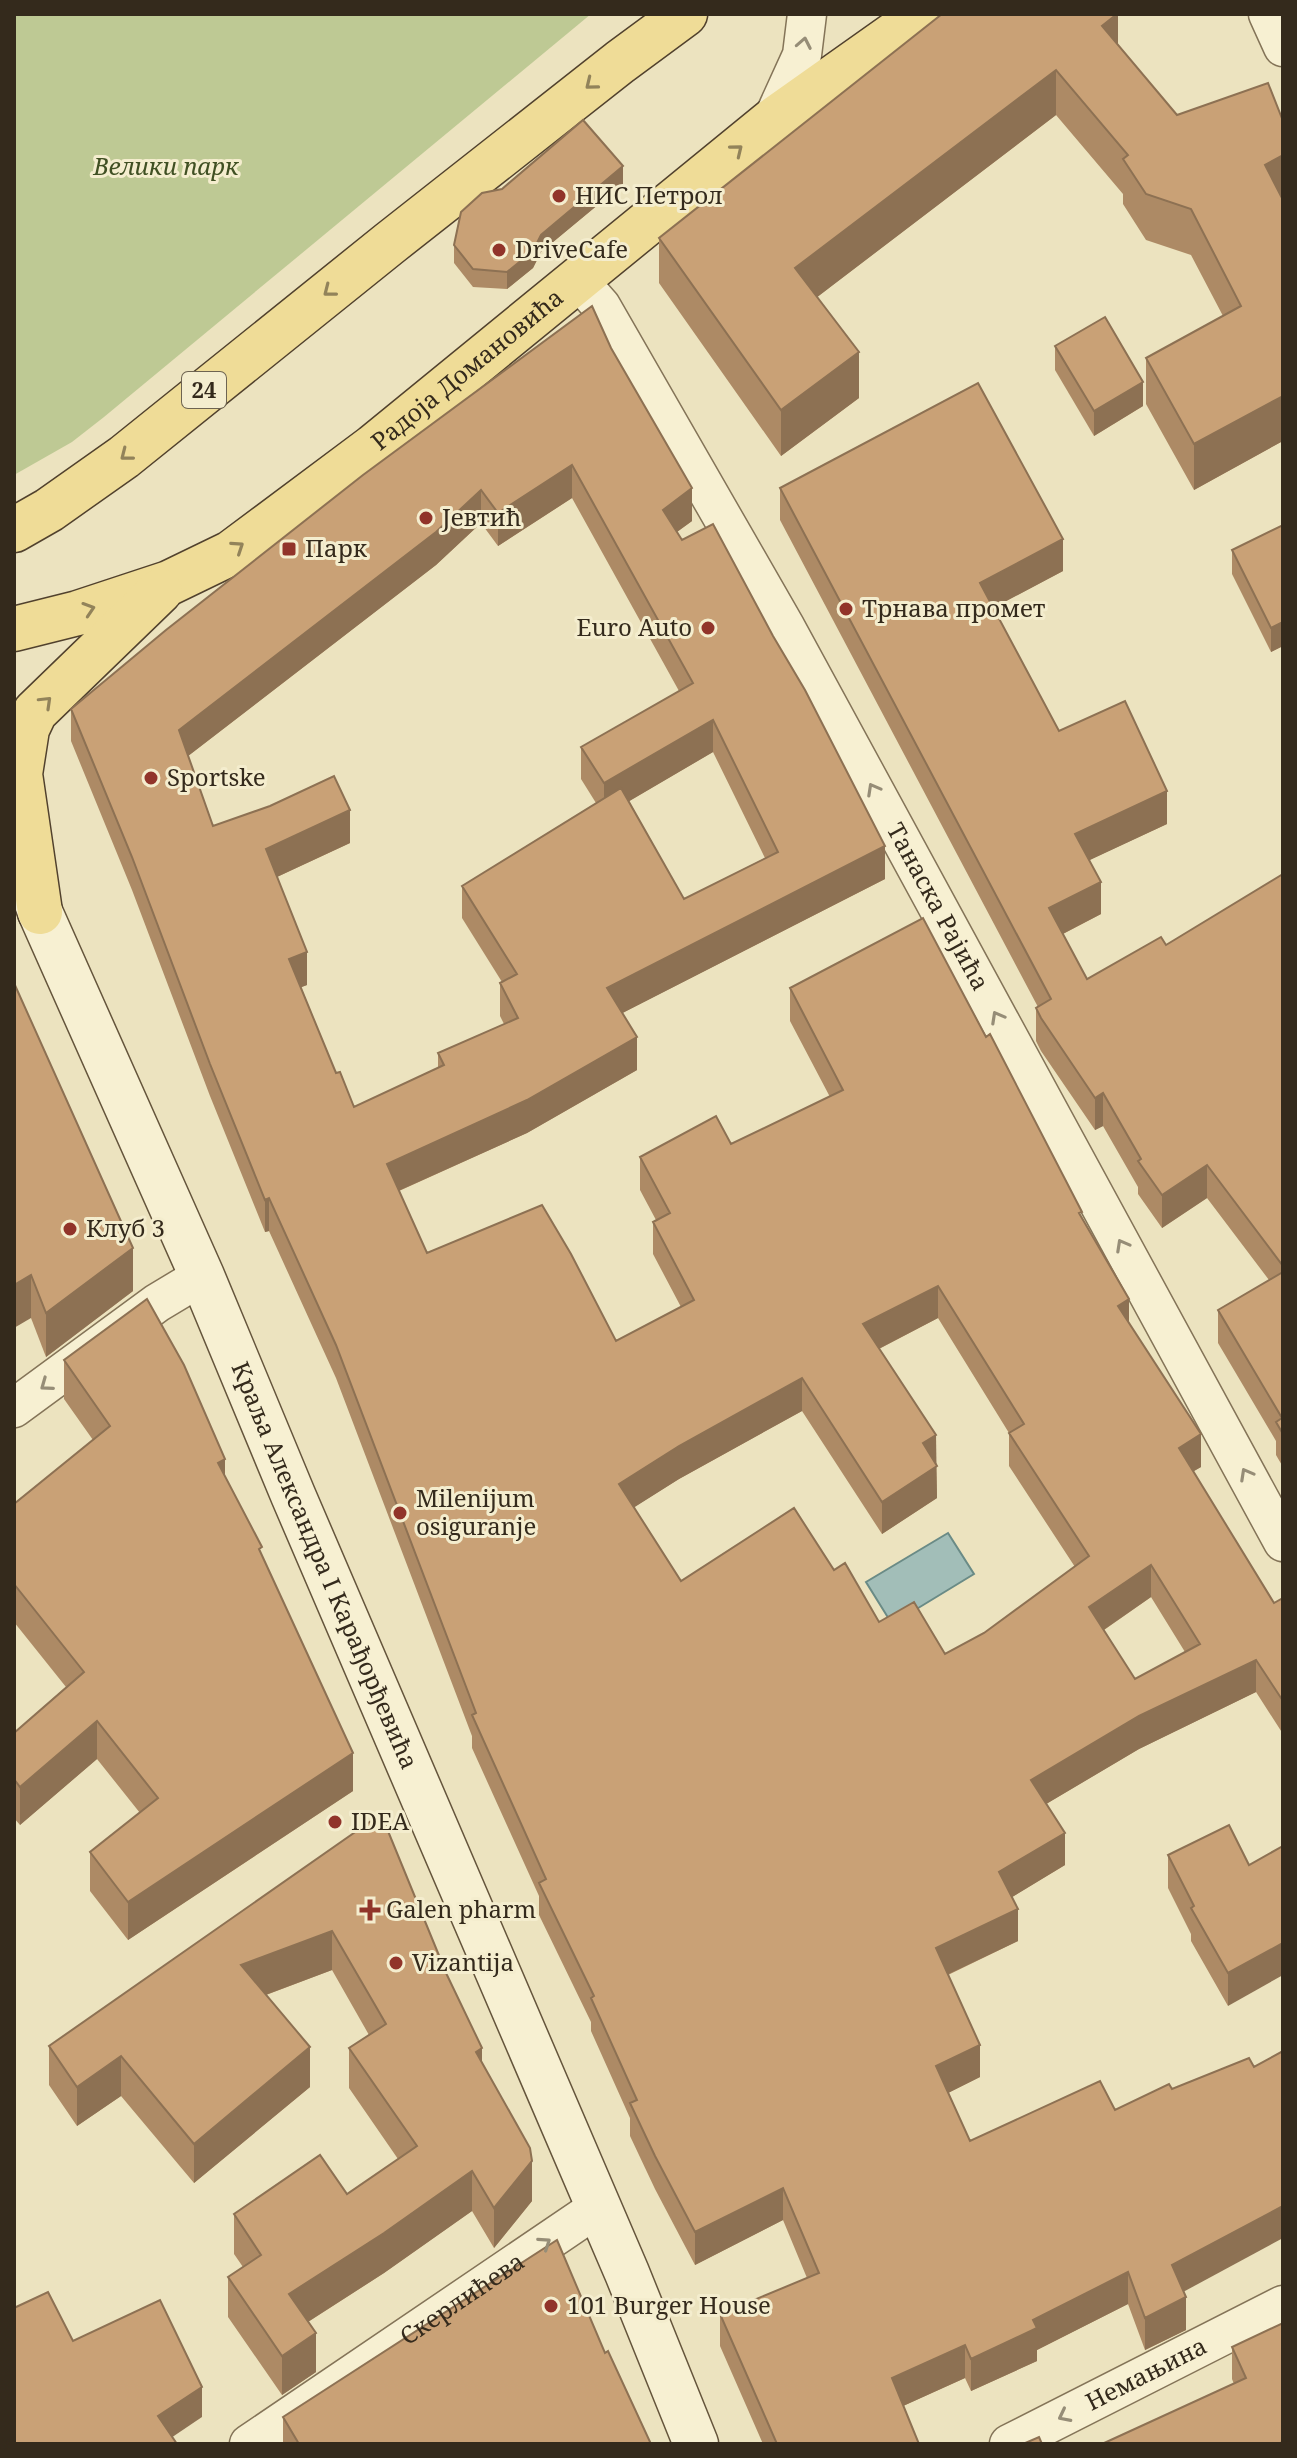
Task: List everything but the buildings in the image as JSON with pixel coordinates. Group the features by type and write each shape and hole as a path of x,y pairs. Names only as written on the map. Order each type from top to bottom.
{"main road":[{"name":"24","path":"14,530 49,510 124,457 378,252 685,14"},
{"name":"Радоја Домановића","path":"14,629 78,613 169,583 231,553 579,281 772,121 923,14"},
{"path":"40,912 20,774 27,729 35,712 169,583"}],"street":[{"path":"772,121 802,55 807,14"},
{"path":"1268,14 1283,47"},
{"name":"Танаска Рајића","path":"579,281 601,306 786,628 1283,1542"},
{"name":"Краља Александра I Карађорђевића","path":"14,836 40,912 202,1276 627,2273 696,2444"},
{"name":"Краља Александра I Карађорђевића","path":"14,867 40,912"},
{"path":"14,1408 157,1303 202,1276"},
{"name":"Скерлићева","path":"249,2444 597,2208"},
{"name":"Немањина","path":"1009,2444 1283,2305"}],"green space":[{"name":"Велики парк","path":"14,14 591,14 104,417 72,442 14,475"}],"water":[{"path":"948,1533 974,1574 892,1624 866,1582"}],"place":[{"name":"НИС Петрол","path":"559,196"},
{"name":"DriveCafe","path":"499,250"},
{"name":"Јевтић","path":"426,518"},
{"name":"Парк","path":"289,549"},
{"name":"Трнава промет","path":"846,609"},
{"name":"Euro Auto","path":"708,628"},
{"name":"Sportske","path":"151,778"},
{"name":"Клуб 3","path":"70,1229"},
{"name":"Milenijum osiguranje","path":"400,1513"},
{"name":"IDEA","path":"335,1822"},
{"name":"Galen pharm","path":"370,1910"},
{"name":"Vizantija","path":"396,1963"},
{"name":"101 Burger House","path":"551,2306"}]}
